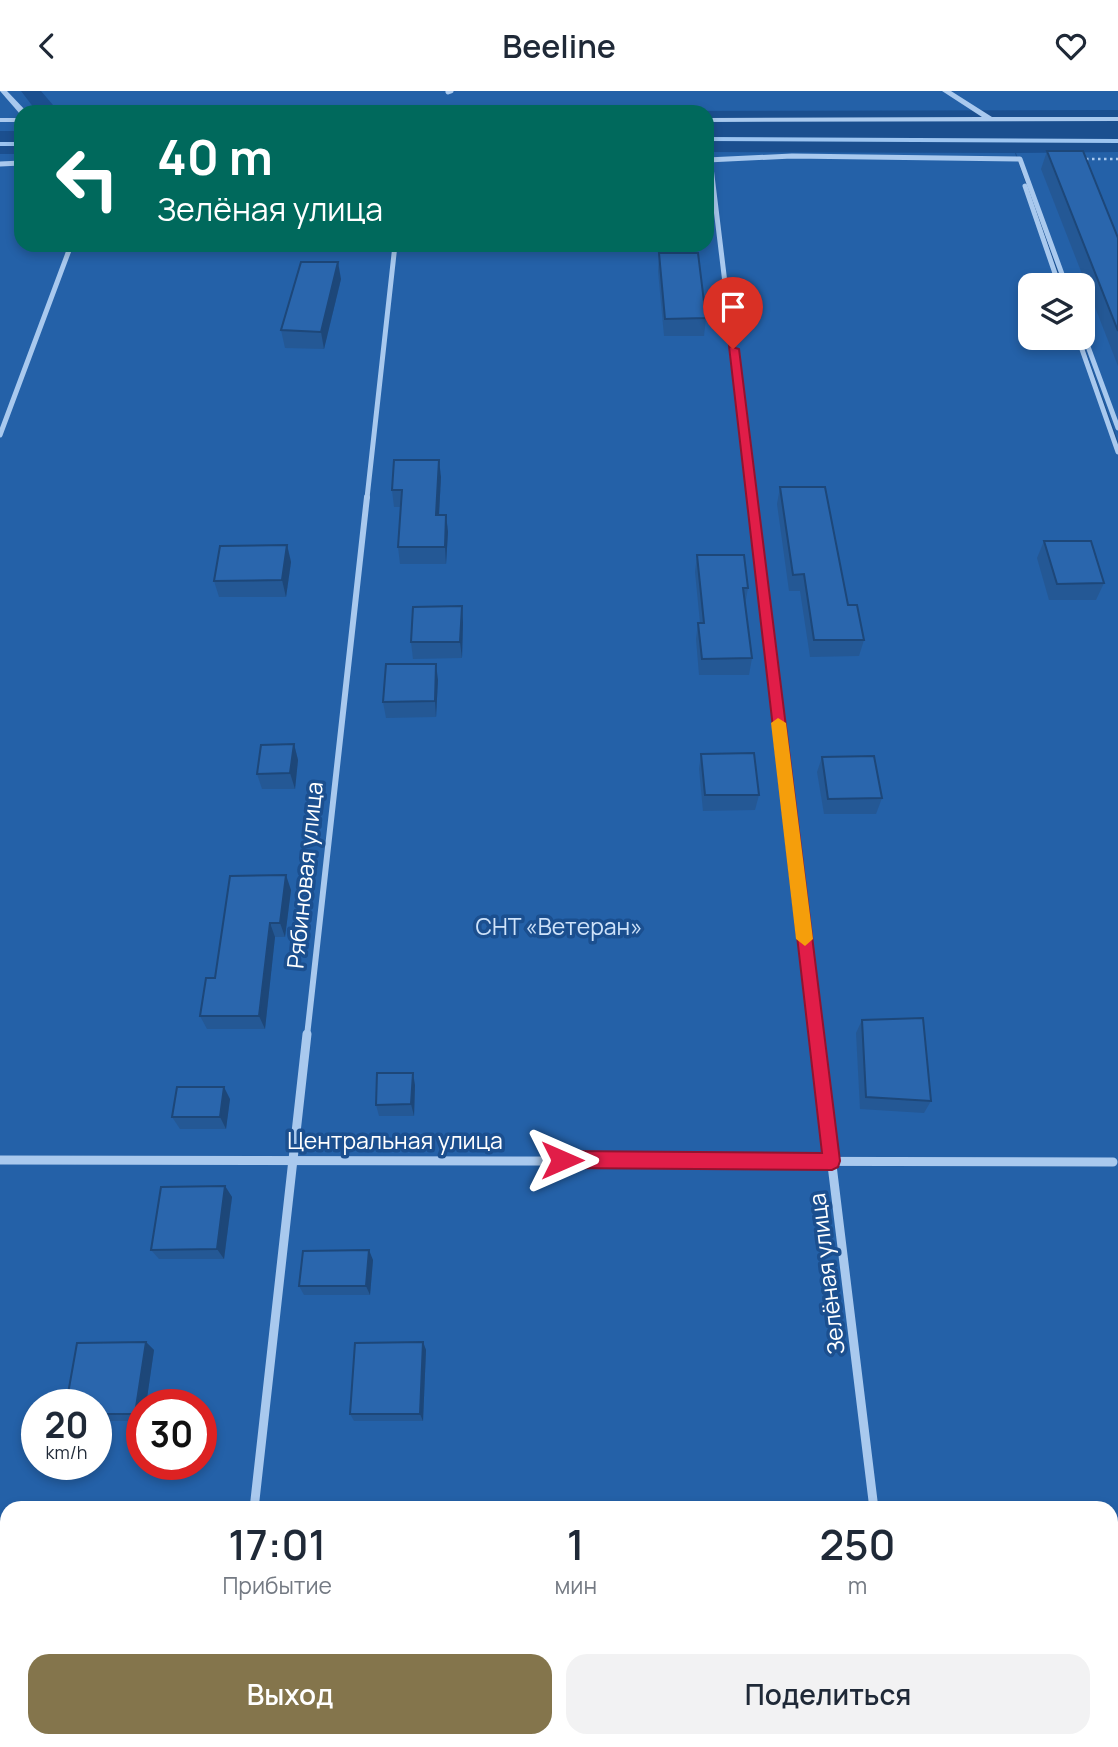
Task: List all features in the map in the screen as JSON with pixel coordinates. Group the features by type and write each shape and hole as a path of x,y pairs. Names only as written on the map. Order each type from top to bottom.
{"street":[{"path":"3,91 16,105"},
{"path":"946,91 992,119"},
{"path":"714,120 1118,119"},
{"path":"714,160 792,156 1018,159"},
{"path":"1018,159 1055,273"},
{"path":"1018,159 1061,273"},
{"name":"Зелёная улица","path":"714,208 873,1501"},
{"path":"0,435 68,252"},
{"name":"Рябиновая улица","path":"255,1501 394,252"},
{"path":"1082,350 1118,452"},
{"path":"1089,350 1118,428"},
{"name":"Центральная улица","path":"0,1160 292,1158 1113,1162"}],"path":[{"path":"1069,159 1118,159"}],"green space":[{"path":"0,91 21,91 32,105 14,105 14,131 0,131"},
{"path":"41,91 1118,91 1118,110 714,111 714,105 53,105"},
{"name":"СНТ «Ветеран»","path":"714,152 1015,153 1057,273 1018,273 1018,350 1084,350 1118,447 1118,1501 0,1501 0,154 14,154 14,252 714,252"},
{"path":"1118,152 1118,441 1085,350 1095,350 1095,273 1059,273 1016,153"}],"building":[{"path":"1047,151 1083,151 1118,238 1118,331"},
{"path":"659,253 698,253 706,318 665,319"},
{"path":"301,262 338,262 321,332 281,330"},
{"path":"394,460 439,460 436,515 446,515 445,547 398,547 402,490 392,490"},
{"path":"780,487 825,487 848,605 857,605 864,640 814,640 804,574 793,575"},
{"path":"1044,541 1091,541 1104,583 1057,584"},
{"path":"287,545 282,580 214,581 220,546"},
{"path":"697,555 744,555 748,588 743,588 752,658 702,659 698,623 704,623"},
{"path":"462,606 460,642 411,642 413,607"},
{"path":"386,664 436,664 435,701 383,702"},
{"path":"294,744 290,773 257,774 261,745"},
{"path":"754,753 759,795 705,795 701,754"},
{"path":"874,756 882,798 828,799 822,757"},
{"path":"286,875 280,923 270,923 259,1016 200,1016 206,978 215,978 230,876"},
{"path":"923,1018 931,1101 866,1097 862,1020"},
{"path":"377,1073 413,1073 411,1104 376,1105"},
{"path":"177,1087 224,1087 220,1117 172,1117"},
{"path":"225,1186 217,1249 151,1250 161,1187"},
{"path":"369,1250 366,1286 299,1286 303,1251"},
{"path":"146,1342 139,1389 126,1389 126,1414 112,1414 112,1389 69,1389 77,1343"},
{"path":"423,1342 420,1414 350,1414 355,1343"}],"waterway":[{"path":"714,139 1118,141"},
{"path":"0,144 14,144"}],"slow traffic":[{"path":"778,723 805,939"}],"route":[{"path":"562,1160 832,1161 733,349"}]}
